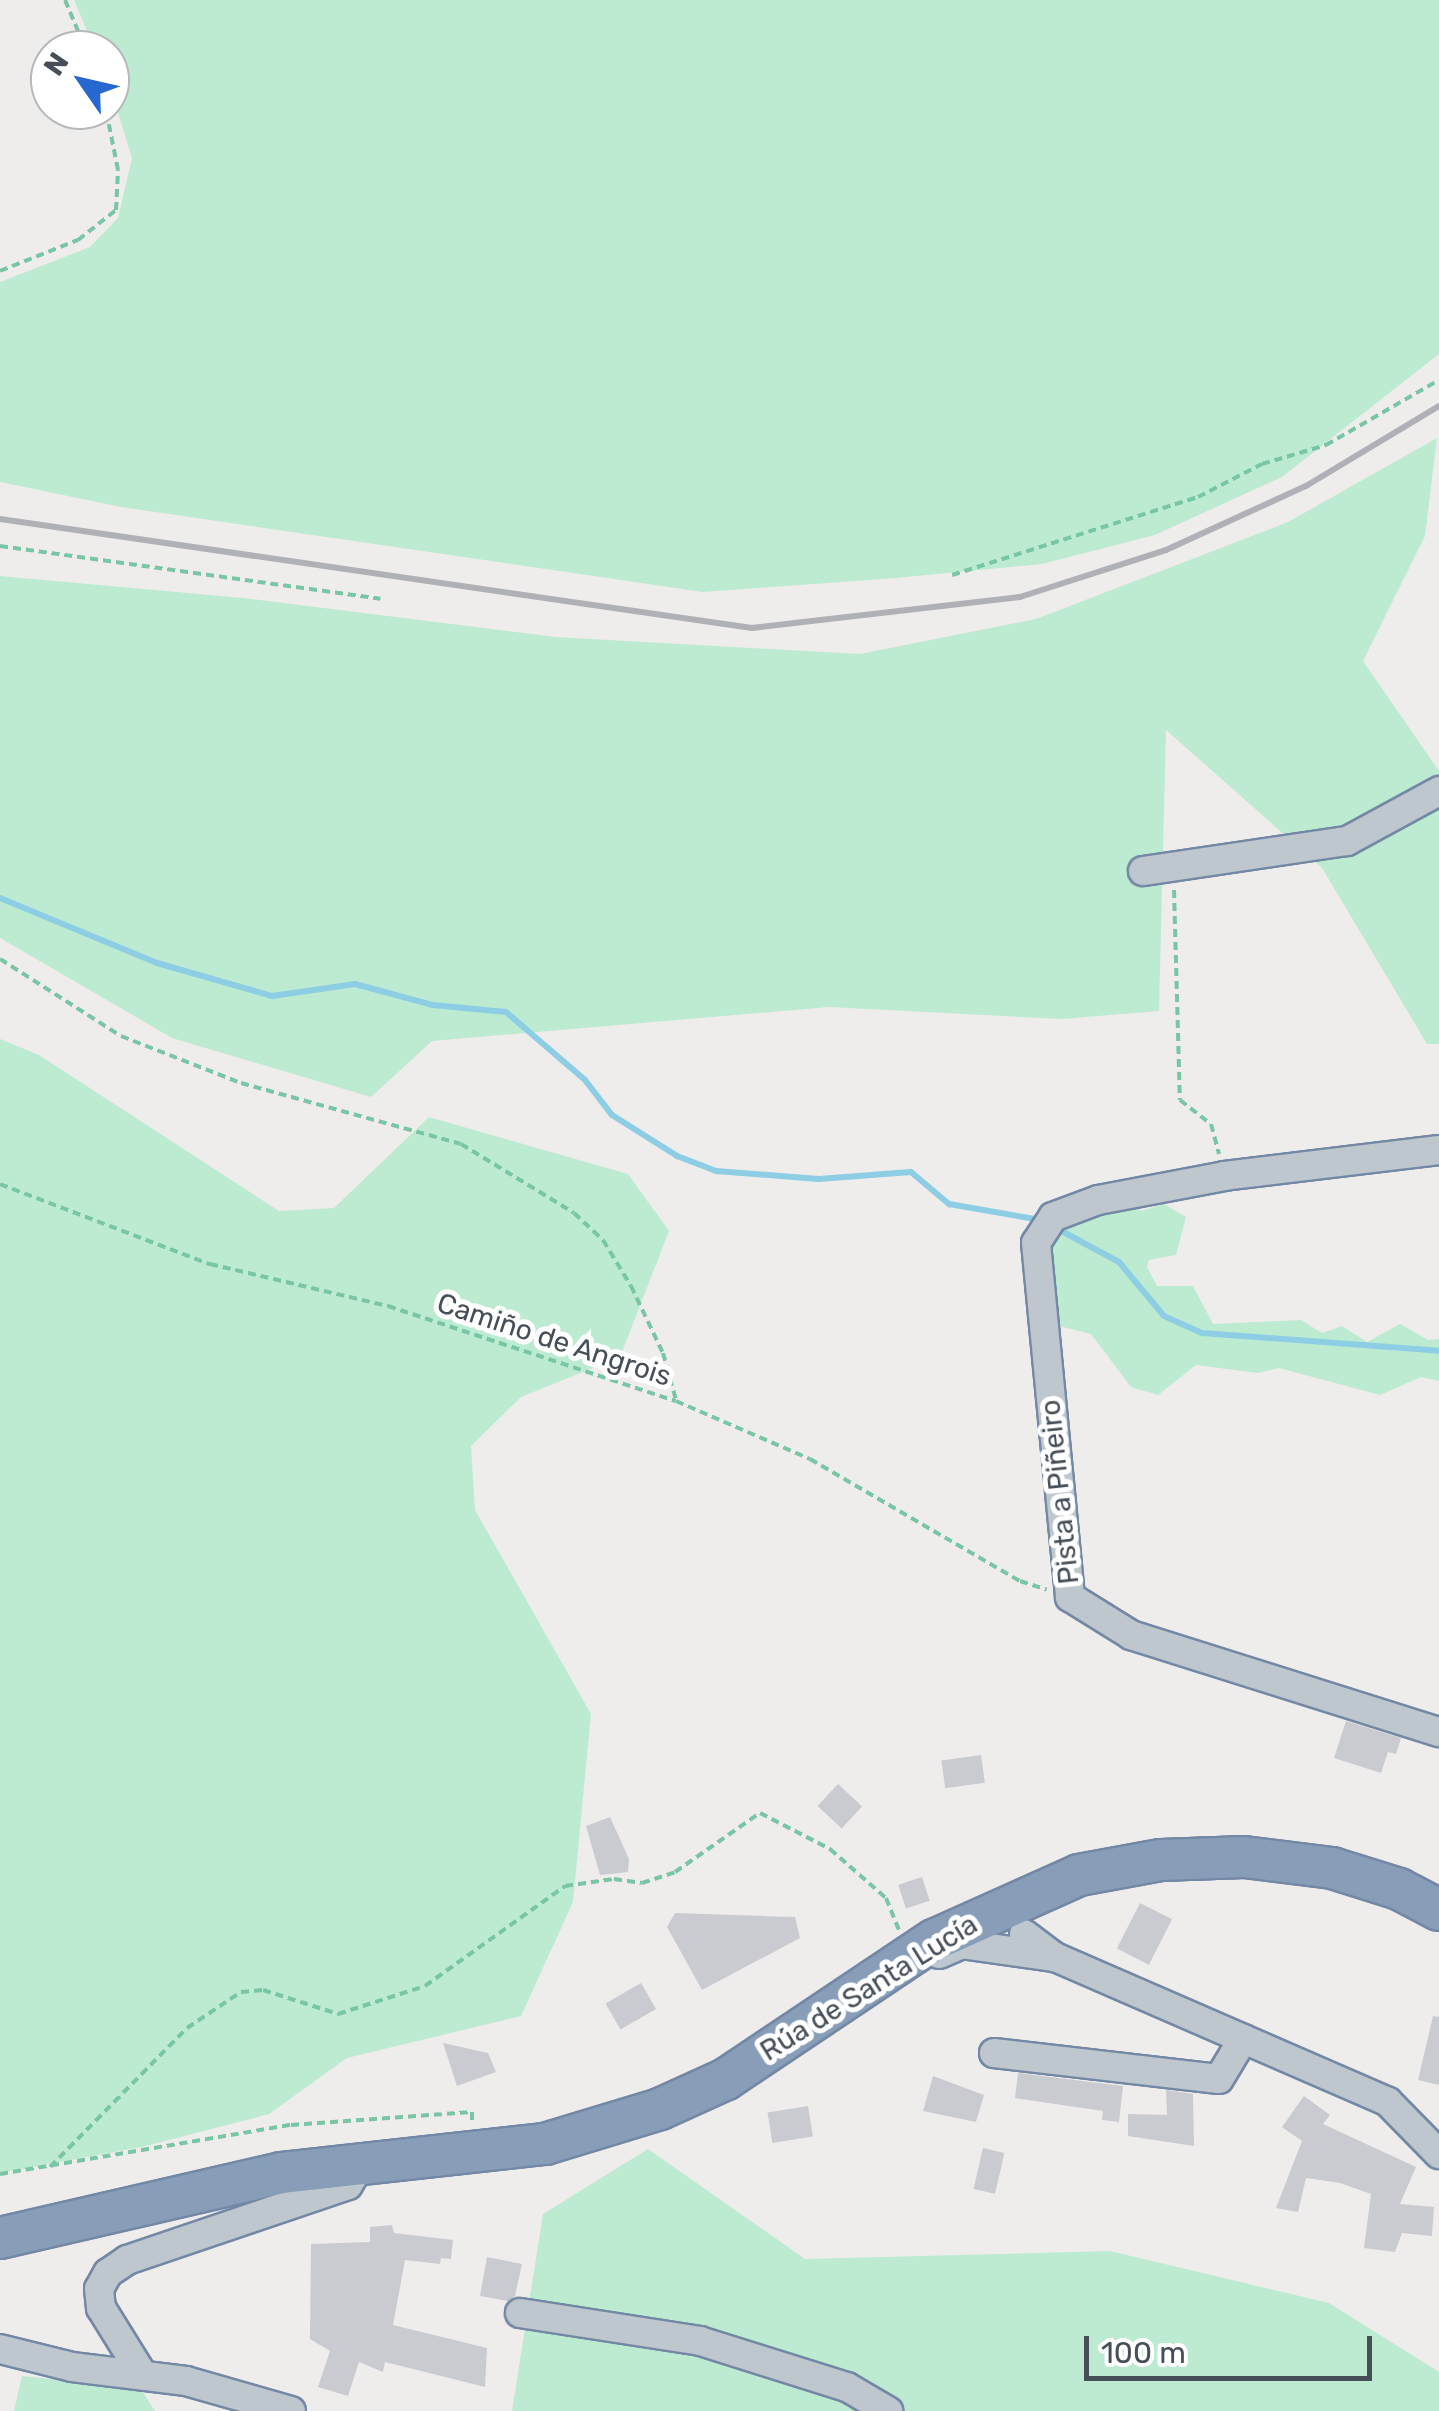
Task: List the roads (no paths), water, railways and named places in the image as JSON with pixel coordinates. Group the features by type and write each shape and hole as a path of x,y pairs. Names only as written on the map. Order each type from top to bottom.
{"highway":[{"name":"Rúa de Santa Lucía","path":"360,2155 602,2108 679,2079 903,1940 1028,1873 1145,1841 1243,1836 1369,1862 1439,1893"},
{"name":"Rúa de Santa Lucía","path":"360,2155 592,2132 710,2087 934,1940 1078,1875 1161,1860 1244,1857 1332,1868 1399,1889 1439,1910"},
{"path":"0,2209 66,2200 198,2165 360,2155"},
{"path":"0,2238 360,2155"}],"street":[{"path":"1143,872 1347,841 1439,791"},
{"name":"Pista a Piñeiro","path":"1439,1150 1225,1176 1098,1200 1047,1226 1036,1243 1070,1597 1132,1635 1439,1732"},
{"path":"1024,1934 1054,1957 1388,2102 1439,2154"},
{"path":"773,2048 804,2041 914,1965 962,1944 1054,1957"},
{"path":"994,2052 1219,2079 1243,2038"},
{"path":"142,2374 101,2308 99,2289 108,2273 127,2260 348,2185 360,2155"},
{"path":"520,2313 700,2340 848,2387 888,2411"},
{"path":"0,2348 72,2366 142,2374 292,2411"}],"waterway":[{"path":"0,898 157,963 272,996 355,984 433,1005 506,1012 585,1080 612,1115 677,1156 716,1171 819,1179 911,1172 949,1204 1041,1220"},
{"path":"1056,1228 1119,1262 1164,1316 1202,1333 1439,1351"}],"railway":[{"path":"0,519 752,628 1020,597 1166,550 1306,486 1439,406"}]}
